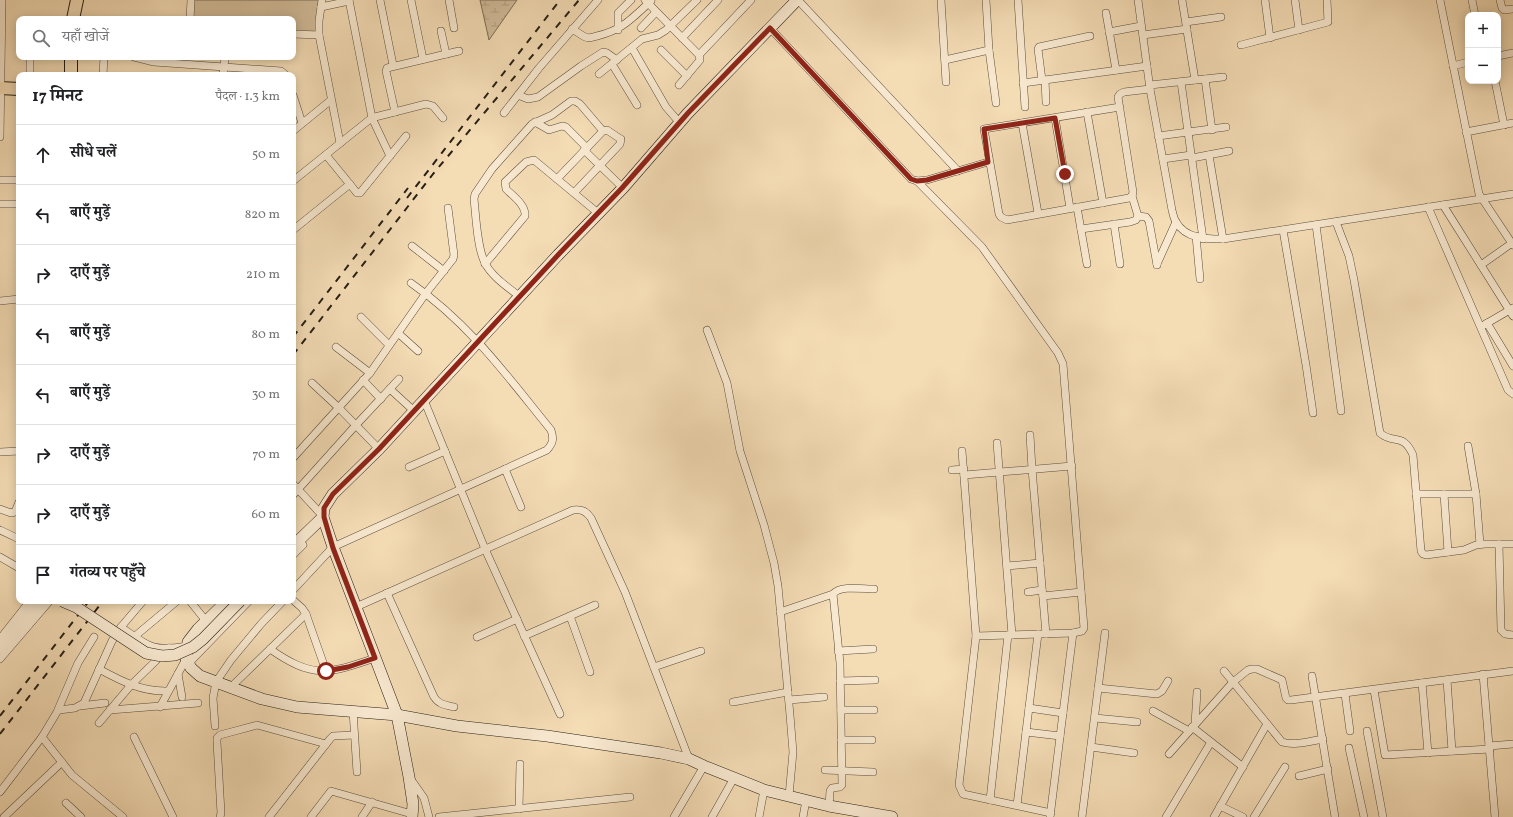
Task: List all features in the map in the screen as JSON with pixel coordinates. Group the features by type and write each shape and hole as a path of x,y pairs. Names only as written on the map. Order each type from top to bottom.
{"main road":[{"path":"73,16 77,0"},
{"path":"298,546 333,494 379,449 622,188 680,122 798,0"},
{"path":"71,72 72,60"},
{"path":"1,88 16,89"},
{"path":"296,535 320,515"},
{"path":"320,515 397,715 409,777 413,804 412,815"},
{"path":"0,648 36,606 40,604"},
{"path":"69,604 76,607 146,653 162,656 175,655 193,647 203,639 237,604"},
{"path":"224,604 206,621 188,642 187,661 191,668 200,676 262,699 297,707 397,715 456,726 547,736 661,753 689,759 764,790 829,806 844,813 892,817"}],"street":[{"path":"0,137 2,0"},
{"path":"190,16 191,0"},
{"path":"380,0 393,65"},
{"path":"411,0 423,59"},
{"path":"449,0 454,28"},
{"path":"504,113 572,29 598,0"},
{"path":"618,30 618,14 631,0"},
{"path":"599,74 642,39 658,35 670,26 697,0"},
{"path":"682,38 718,0"},
{"path":"699,55 751,0"},
{"path":"798,0 961,170"},
{"path":"941,0 946,82"},
{"path":"986,0 989,50 996,103"},
{"path":"1018,0 1025,107"},
{"path":"1138,0 1150,87 1172,210 1176,222 1188,234 1200,237 1223,239 1513,194"},
{"path":"1182,0 1195,80"},
{"path":"1265,0 1270,38"},
{"path":"1295,0 1299,30"},
{"path":"1241,45 1328,22 1327,0"},
{"path":"1440,0 1477,188 1482,199 1512,244 1481,265"},
{"path":"1472,0 1474,12"},
{"path":"1500,0 1504,10 1513,9"},
{"path":"340,143 319,35 321,3 349,1 372,118 390,156"},
{"path":"572,29 585,37 590,38 618,30 648,1 656,12 699,55 700,60 680,85"},
{"path":"641,28 656,12"},
{"path":"1106,13 1116,70"},
{"path":"1143,36 1221,17"},
{"path":"1109,32 1142,26"},
{"path":"770,28 904,173 911,179 917,181 982,247 1058,353 1063,364 1084,628 1082,631 1073,633 976,636"},
{"path":"441,31 446,54"},
{"path":"296,34 319,35"},
{"path":"1046,102 1038,49 1039,47 1090,36"},
{"path":"632,48 666,107 680,122"},
{"path":"661,50 687,76"},
{"path":"945,60 989,50"},
{"path":"395,112 386,71 387,68 393,65 459,51"},
{"path":"518,95 528,99 538,97 603,52 607,53 614,62 637,105"},
{"path":"1501,55 1513,53"},
{"path":"30,60 30,72"},
{"path":"103,72 104,60"},
{"path":"146,60 154,62 223,66 282,72"},
{"path":"223,72 224,60"},
{"path":"1453,66 1465,63"},
{"path":"1024,83 1147,66"},
{"path":"1138,216 1132,196 1133,192 1118,97 1124,92 1150,87 1223,77"},
{"path":"1205,79 1212,130"},
{"path":"1181,82 1192,156 1200,237 1200,279"},
{"path":"1496,84 1504,125"},
{"path":"296,128 331,100"},
{"path":"520,297 498,279 485,264 480,248 474,199 475,194 492,168 535,122 552,115 571,101 575,101 580,104 603,131"},
{"path":"296,104 302,123"},
{"path":"296,179 372,118 426,104 431,105 443,118"},
{"path":"1120,107 984,129 987,162 999,214 1006,220 1038,213 1103,203 1129,198 1132,196"},
{"path":"1087,112 1103,203"},
{"path":"1055,118 1074,208 1081,229 1086,264"},
{"path":"535,122 549,130 562,126 566,127 622,188"},
{"path":"1022,123 1038,213"},
{"path":"1466,132 1513,123"},
{"path":"1158,136 1226,127"},
{"path":"557,179 603,131 607,130 619,138 621,142 574,193"},
{"path":"326,154 357,193 360,193 406,136"},
{"path":"1163,159 1229,152"},
{"path":"1209,155 1223,239"},
{"path":"485,264 525,216 525,211 522,206 506,189 506,182 526,162 530,160 534,160 598,213"},
{"path":"917,181 987,162"},
{"path":"0,180 16,180"},
{"path":"296,228 350,184"},
{"path":"0,204 16,204"},
{"path":"1443,205 1512,311 1480,327"},
{"path":"1428,207 1508,390 1513,394"},
{"path":"296,455 370,373 426,293 453,259 454,255 448,208"},
{"path":"1138,216 1146,217 1149,221 1157,265 1176,222"},
{"path":"1081,229 1130,222 1136,220 1138,216"},
{"path":"1336,222 1349,256 1380,433 1384,436 1401,439 1409,446 1413,455 1421,551 1426,555 1464,550 1480,544 1513,544"},
{"path":"1114,224 1120,264"},
{"path":"1316,225 1342,411"},
{"path":"1283,230 1313,413"},
{"path":"412,246 444,271"},
{"path":"296,587 333,548 547,450 552,444 553,438 551,430 479,342 444,307 411,283"},
{"path":"0,301 16,299"},
{"path":"361,317 389,345"},
{"path":"1487,323 1513,366"},
{"path":"707,330 730,394 740,451 764,525 774,563 789,700 793,752 789,796"},
{"path":"398,333 418,350"},
{"path":"336,347 370,373"},
{"path":"296,492 356,425 400,379"},
{"path":"363,380 381,399"},
{"path":"312,383 379,449"},
{"path":"390,389 414,411"},
{"path":"424,400 485,549 560,714"},
{"path":"1030,435 1046,634"},
{"path":"990,800 1010,635 1007,566 997,443"},
{"path":"1468,446 1476,494 1480,544"},
{"path":"962,450 976,636 959,785 960,791 963,794 1017,805 1050,815 1073,633"},
{"path":"0,452 16,451"},
{"path":"409,467 445,451"},
{"path":"952,470 964,472 1000,472 1072,466"},
{"path":"505,469 521,507"},
{"path":"296,487 320,515"},
{"path":"1416,494 1476,494"},
{"path":"1444,494 1448,552"},
{"path":"0,509 11,513 15,512 16,510"},
{"path":"356,607 573,510 587,512 625,592 689,759"},
{"path":"0,530 16,538"},
{"path":"1498,544 1501,630 1505,634 1513,635"},
{"path":"0,557 16,566"},
{"path":"1007,566 1040,563"},
{"path":"780,612 833,594 835,590 874,589"},
{"path":"1028,592 1081,592"},
{"path":"387,593 434,698 437,702 443,705 454,707"},
{"path":"829,806 830,791 832,788 840,787 842,785 840,681 833,594"},
{"path":"296,603 306,614 326,671"},
{"path":"0,639 28,604"},
{"path":"0,659 46,604"},
{"path":"80,706 84,703 112,641 121,627 140,604"},
{"path":"134,637 172,604"},
{"path":"192,604 206,621"},
{"path":"160,707 187,661 246,604"},
{"path":"215,726 213,698 216,682 231,660 280,604"},
{"path":"524,636 595,605"},
{"path":"231,687 306,614"},
{"path":"570,616 590,672"},
{"path":"477,637 517,619"},
{"path":"121,627 134,637 153,648 187,646"},
{"path":"1082,817 1105,633"},
{"path":"1017,805 1038,634"},
{"path":"0,792 42,737 59,710 78,663 94,637"},
{"path":"99,723 131,685 169,648"},
{"path":"838,651 873,649"},
{"path":"270,650 296,665 308,669 326,671 348,667 375,658"},
{"path":"654,667 701,651"},
{"path":"99,669 131,685 147,690 168,691"},
{"path":"1169,754 1233,682 1248,670 1257,669 1282,680 1288,700 1316,698 1513,671"},
{"path":"1224,671 1282,742 1288,744 1323,739"},
{"path":"178,674 182,697"},
{"path":"1483,674 1495,817"},
{"path":"1312,676 1335,817"},
{"path":"840,681 875,680"},
{"path":"1447,680 1452,751"},
{"path":"1098,688 1157,694 1162,691 1168,681"},
{"path":"1422,683 1428,753"},
{"path":"1374,690 1385,754 1428,753 1489,748 1513,744"},
{"path":"733,702 788,692"},
{"path":"1192,728 1197,692"},
{"path":"1344,694 1350,731"},
{"path":"789,700 824,697"},
{"path":"59,710 105,703"},
{"path":"110,710 198,703"},
{"path":"1029,708 1063,713"},
{"path":"841,710 874,710"},
{"path":"353,711 358,772"},
{"path":"1153,711 1192,728 1243,767"},
{"path":"1095,718 1137,722"},
{"path":"1214,817 1267,724"},
{"path":"220,817 217,738 220,735 257,725 326,744"},
{"path":"1367,731 1383,817"},
{"path":"1026,732 1060,736"},
{"path":"269,817 326,744 334,736 354,735"},
{"path":"42,737 72,775 123,817"},
{"path":"134,737 173,817"},
{"path":"841,740 872,740"},
{"path":"1166,817 1211,742"},
{"path":"1091,747 1134,753"},
{"path":"1349,748 1364,817"},
{"path":"4,817 62,762"},
{"path":"519,809 520,764"},
{"path":"674,817 704,766"},
{"path":"1254,817 1285,767"},
{"path":"1299,776 1328,769"},
{"path":"825,770 873,772"},
{"path":"409,777 424,798 429,817"},
{"path":"712,817 734,778"},
{"path":"759,817 764,790"},
{"path":"311,817 332,791 412,815"},
{"path":"439,817 630,797"},
{"path":"803,817 806,800"},
{"path":"362,817 372,802"},
{"path":"66,803 81,817"},
{"path":"1220,806 1243,817"}],"green space":[{"path":"191,0 322,0 319,35 296,34 296,16 190,16"},
{"path":"480,0 517,0 489,40"}],"railway":[{"path":"407,198 560,0"},
{"path":"296,351 433,174 579,0"},
{"path":"296,333 408,188"},
{"path":"0,716 87,604"},
{"path":"0,734 101,604"}],"route":[{"path":"326,671 348,667 375,658 333,548 324,517 324,508 327,502 333,494 379,449 622,188 688,113 770,28 911,179 917,181 927,180 988,162 984,129 1055,118 1065,174"}]}
